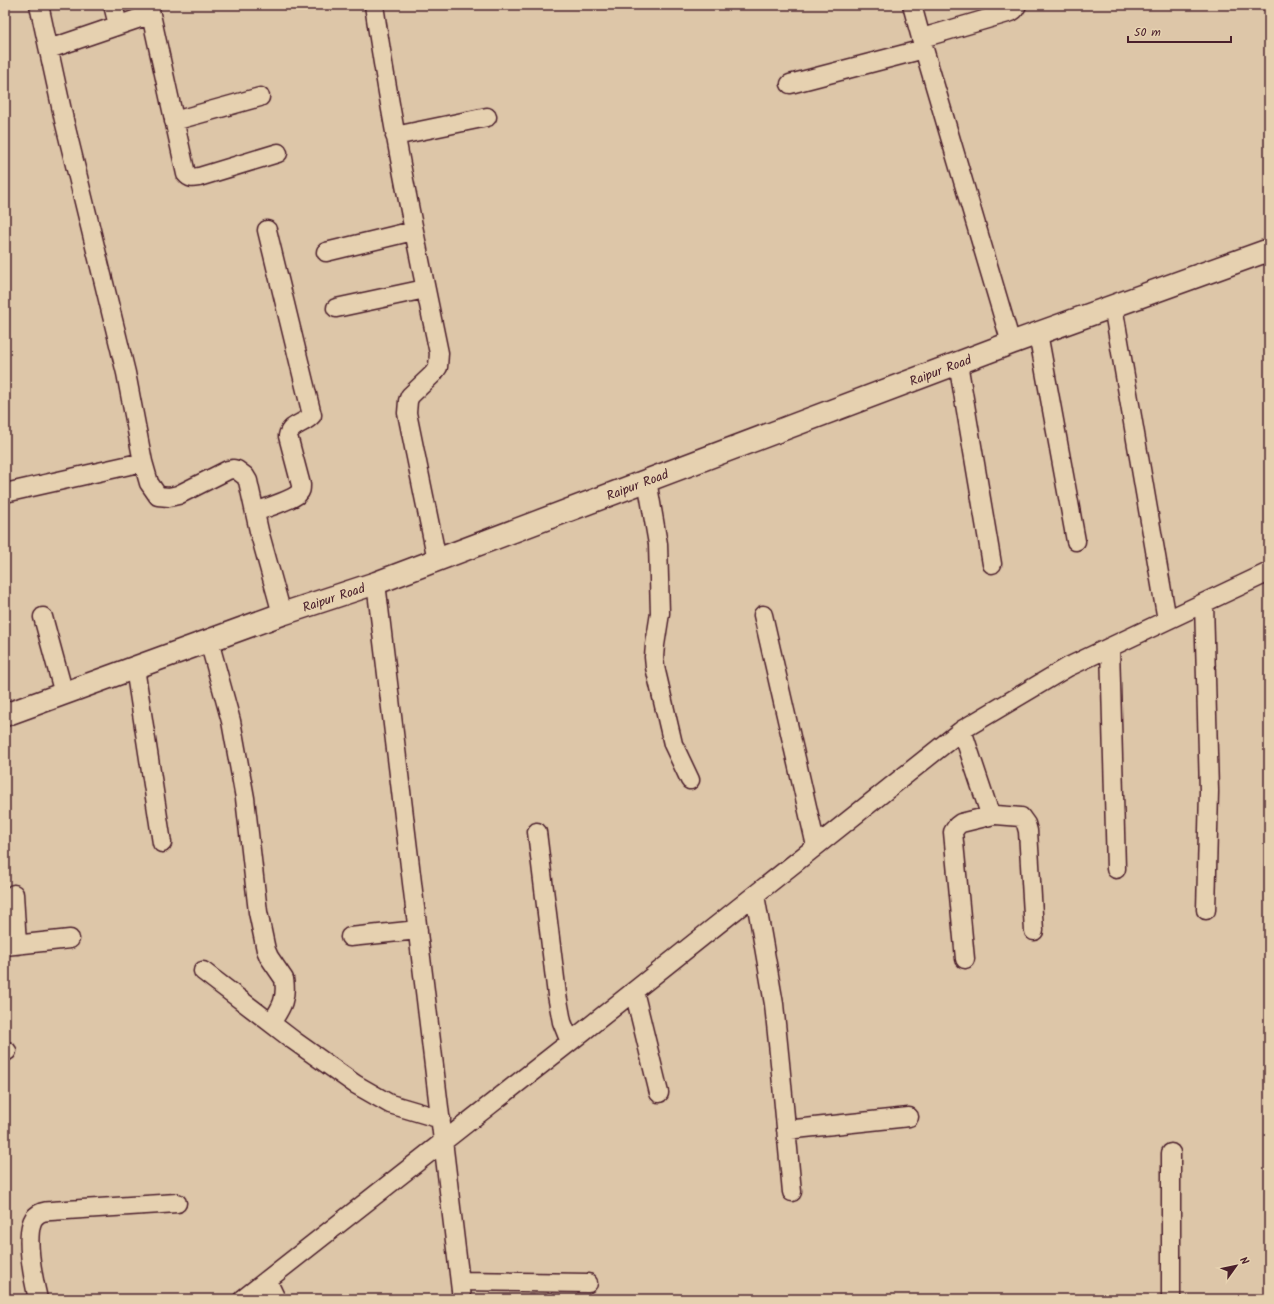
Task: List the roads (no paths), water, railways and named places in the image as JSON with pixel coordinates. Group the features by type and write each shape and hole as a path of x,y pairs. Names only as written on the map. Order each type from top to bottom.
{"main road":[{"name":"Raipur Road","path":"5,715 282,614 376,583 1010,343 1269,250"}],"street":[{"path":"39,5 64,120 126,373 143,462 149,483 158,496 178,496 234,468 245,476 248,481 254,512 282,614"},
{"path":"113,5 118,25"},
{"path":"374,5 395,136 413,231 439,353 438,367 433,374 410,396 406,407 437,560"},
{"path":"912,5 1010,343"},
{"path":"790,84 923,43 1011,12 1017,5"},
{"path":"49,49 145,16 149,12 150,7"},
{"path":"150,7 184,169 188,177 199,178 278,154"},
{"path":"174,120 260,97"},
{"path":"395,136 488,117"},
{"path":"254,512 294,497 301,489 288,436 290,429 310,418 312,412 267,230"},
{"path":"326,252 413,231"},
{"path":"336,308 425,289"},
{"path":"1113,306 1167,620"},
{"path":"1038,333 1076,541"},
{"path":"958,363 992,564"},
{"path":"5,493 143,462"},
{"path":"647,480 658,544 660,613 654,657 655,667 673,744 690,780"},
{"path":"243,1299 444,1142 962,730 1068,667 1269,572"},
{"path":"376,583 462,1299"},
{"path":"1204,603 1209,791 1206,910"},
{"path":"763,615 816,846"},
{"path":"43,616 64,694"},
{"path":"209,641 231,721 245,798 258,912 266,950 284,979 284,1002 271,1023"},
{"path":"1110,647 1116,869"},
{"path":"134,668 162,843"},
{"path":"962,730 986,805 989,811 994,815"},
{"path":"965,959 953,832 961,823 994,815 1021,817 1026,824 1028,831 1034,931"},
{"path":"536,832 557,995 562,1022 570,1042"},
{"path":"14,894 11,946 70,939"},
{"path":"754,895 774,1004 792,1192"},
{"path":"350,937 418,930"},
{"path":"203,971 355,1084 377,1097 399,1107 441,1118"},
{"path":"634,991 659,1093"},
{"path":"786,1130 909,1117"},
{"path":"1171,1153 1171,1299"},
{"path":"38,1299 32,1267 30,1236 31,1224 36,1216 51,1210 177,1203"},
{"path":"267,1280 276,1299"},
{"path":"460,1281 588,1283"}]}
